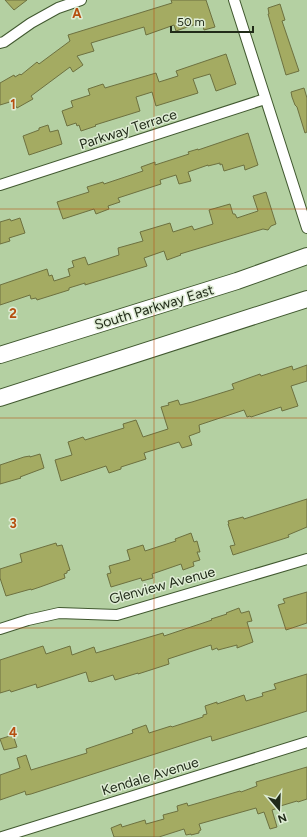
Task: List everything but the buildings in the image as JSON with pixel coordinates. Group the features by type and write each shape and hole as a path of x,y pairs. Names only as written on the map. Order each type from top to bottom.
{"main road":[{"name":"South Parkway East","path":"0,355 237,281 307,256"},
{"path":"0,398 307,299"}],"street":[{"path":"0,43 4,42 31,23 58,8 81,0"},
{"path":"234,0 307,228"},
{"name":"Parkway Terrace","path":"0,185 265,99"},
{"name":"Glenview Avenue","path":"0,629 28,620 59,613 116,615 307,559"},
{"name":"Kendale Avenue","path":"2,837 307,742"}]}
